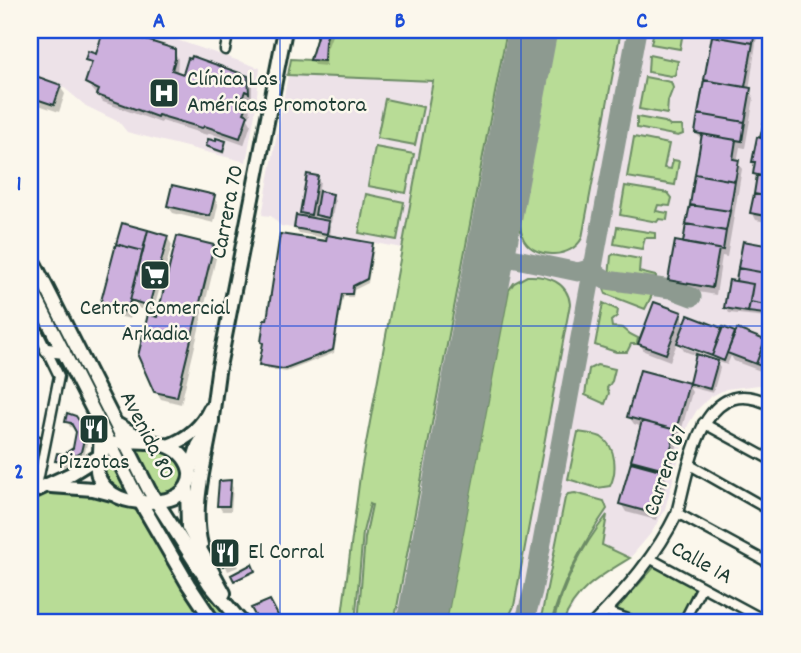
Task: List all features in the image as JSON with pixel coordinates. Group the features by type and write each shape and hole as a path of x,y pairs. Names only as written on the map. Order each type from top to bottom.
{"main road":[{"name":"Carrera 70","path":"238,618 188,527 187,487 198,446 212,420 213,402 285,30"},
{"name":"Avenida 80","path":"30,255 156,502 210,585 238,618"},
{"name":"Avenida 80","path":"30,286 140,502 214,623"},
{"path":"47,350 64,352"},
{"name":"Carrera 70","path":"168,446 186,437 199,426 213,402"},
{"path":"203,552 198,533 198,500 212,420"},
{"path":"101,423 97,467 101,480 115,495"},
{"path":"116,423 148,442"},
{"path":"38,490 99,455 112,444 126,441 168,446 182,455 190,472"},
{"path":"38,490 93,489 140,502 156,502 177,496 187,487"}],"street":[{"path":"225,50 229,30"},
{"path":"30,316 58,372 59,381 38,490"},
{"name":"Carrera 67","path":"594,623 651,559 677,513 703,423 728,400 755,399 771,405"},
{"path":"703,423 771,460"},
{"path":"690,465 771,511"},
{"path":"677,513 771,564"},
{"name":"Calle 1A","path":"651,559 767,622"},
{"path":"683,623 701,588"},
{"path":"767,622 771,605"},
{"path":"605,611 639,623"}],"shaded area":[{"name":"Clínica Las Américas Promotora","path":"30,30 147,30 260,68 246,162 127,132 119,122 86,106 62,86 54,105 30,97"},
{"path":"443,30 771,30 771,392 759,385 726,389 710,397 697,410 688,425 665,509 652,532 630,558 597,577 582,592 563,623 341,623 360,476 402,248 281,226 271,216 262,215 288,75 433,81"}],"green space":[{"path":"319,30 507,30 394,623 358,623 370,504 363,532 355,623 341,623 360,476 433,81 288,75 291,59 310,60"},
{"path":"556,30 621,30 582,238 570,250 554,254 537,251 524,240 520,218"},
{"path":"654,30 702,32 699,35 683,32 680,49 651,44"},
{"path":"649,55 678,61 675,75 648,72"},
{"path":"645,77 671,82 673,88 667,114 639,109"},
{"path":"385,99 423,107 415,145 377,138"},
{"path":"637,117 665,122 670,126 682,126 683,134 678,136 637,128"},
{"path":"634,137 669,144 664,168 671,169 673,160 679,161 675,185 627,177"},
{"path":"375,147 414,154 406,193 368,186"},
{"path":"625,186 668,193 672,198 670,206 658,205 656,211 668,213 667,220 659,219 657,222 620,215"},
{"path":"366,194 404,202 397,240 359,233"},
{"path":"617,227 655,233 655,238 645,238 642,249 614,244"},
{"path":"614,254 640,259 639,272 656,276 656,281 609,277 611,256"},
{"path":"527,276 555,281 565,290 570,304 514,606 506,623 446,623 509,290 514,283"},
{"path":"610,285 651,290 653,293 645,309 606,294 604,289"},
{"path":"603,303 618,310 617,316 611,321 612,327 623,328 638,338 637,344 631,344 627,352 616,352 595,345"},
{"path":"597,365 615,369 607,388 609,393 605,404 585,395 589,369"},
{"path":"578,432 601,437 610,447 614,474 610,486 597,488 568,479"},
{"path":"120,450 160,450 177,457 183,469 183,480 178,488 170,493 147,496 111,485 104,478 103,462"},
{"path":"48,492 101,496 136,510 184,590 209,623 30,623 30,499"},
{"path":"575,493 604,501 607,509 574,564 551,623 540,623 565,498 568,494"},
{"path":"156,509 202,583 233,623 221,623 204,602 149,510"},
{"path":"607,515 602,545 630,558 590,584 574,601 563,623 553,623 574,567"},
{"path":"656,565 698,588 679,623 648,623 615,611"}],"building":[{"path":"114,30 175,49 172,70 183,74 188,58 191,59 192,56 248,76 249,93 245,91 241,102 248,104 244,113 248,115 240,138 205,126 202,128 158,115 157,117 97,95 99,90 85,83 92,62 85,60 88,51 96,54 101,38 112,38"},
{"path":"319,30 329,30 324,61 310,60"},
{"path":"720,30 755,30 753,43 718,37"},
{"path":"712,36 753,43 745,87 704,80"},
{"path":"30,74 61,85 54,105 30,97"},
{"path":"704,80 751,88 745,122 698,114"},
{"path":"771,101 771,140 760,138"},
{"path":"698,114 745,122 742,141 695,133"},
{"path":"702,134 736,140 733,159 739,160 735,181 695,174"},
{"path":"757,137 771,140 771,178 753,174 755,162 752,162"},
{"path":"216,138 226,141 223,152 206,146 208,139 216,141"},
{"path":"307,174 318,176 311,215 300,213"},
{"path":"695,174 735,181 730,211 690,205"},
{"path":"757,175 771,178 771,197 754,194"},
{"path":"172,185 215,195 210,216 167,206"},
{"path":"319,191 333,194 329,218 315,215"},
{"path":"754,194 771,197 771,217 750,213"},
{"path":"690,205 730,211 726,231 686,224"},
{"path":"296,215 329,221 327,234 294,228"},
{"path":"122,223 148,230 143,251 116,244"},
{"path":"686,224 726,231 723,250 683,243"},
{"path":"148,230 168,236 149,306 130,300"},
{"path":"280,234 326,241 327,235 373,243 367,279 353,286 352,294 342,294 333,350 283,369 259,365 264,320 267,320"},
{"path":"177,236 214,245 177,397 154,392 138,356 148,314 157,317"},
{"path":"675,241 719,249 712,288 668,280"},
{"path":"743,241 771,246 771,274 738,268"},
{"path":"116,244 143,251 127,312 100,305"},
{"path":"738,268 771,274 766,305 750,302 753,284 736,281"},
{"path":"729,280 753,284 748,312 724,308"},
{"path":"654,302 682,312 666,354 638,344"},
{"path":"750,302 766,305 764,314 748,312"},
{"path":"688,315 722,328 712,356 677,343"},
{"path":"723,327 735,332 724,361 712,356"},
{"path":"737,329 765,340 756,364 727,353"},
{"path":"765,340 771,342 771,370 756,364"},
{"path":"696,354 718,361 710,389 689,383"},
{"path":"640,370 689,383 676,430 627,417"},
{"path":"67,413 76,416 86,431 81,452 65,462 55,461 57,453 64,454 73,448 76,432 71,423 65,422"},
{"path":"642,421 676,430 665,469 631,460"},
{"path":"30,431 42,437 33,460 30,459"},
{"path":"631,462 664,471 652,513 619,504"},
{"path":"231,480 229,506 217,506 219,481"},
{"name":"El Corral","path":"227,539 236,561 223,566 215,544"},
{"path":"252,564 255,571 234,581 231,575"},
{"path":"270,600 282,623 259,623 251,608"}],"taxiway":[{"path":"524,623 533,591 637,30"},
{"path":"493,241 497,252 507,257 578,272 593,264 596,273 607,280 671,289 692,297"}],"runway":[{"path":"421,623 533,30"}],"place":[{"name":"Clínica Las Américas Promotora","path":"164,93"},
{"name":"Centro Comercial Arkadia","path":"155,275"},
{"name":"Pizzotas","path":"94,429"},
{"name":"El Corral","path":"225,553"}]}
